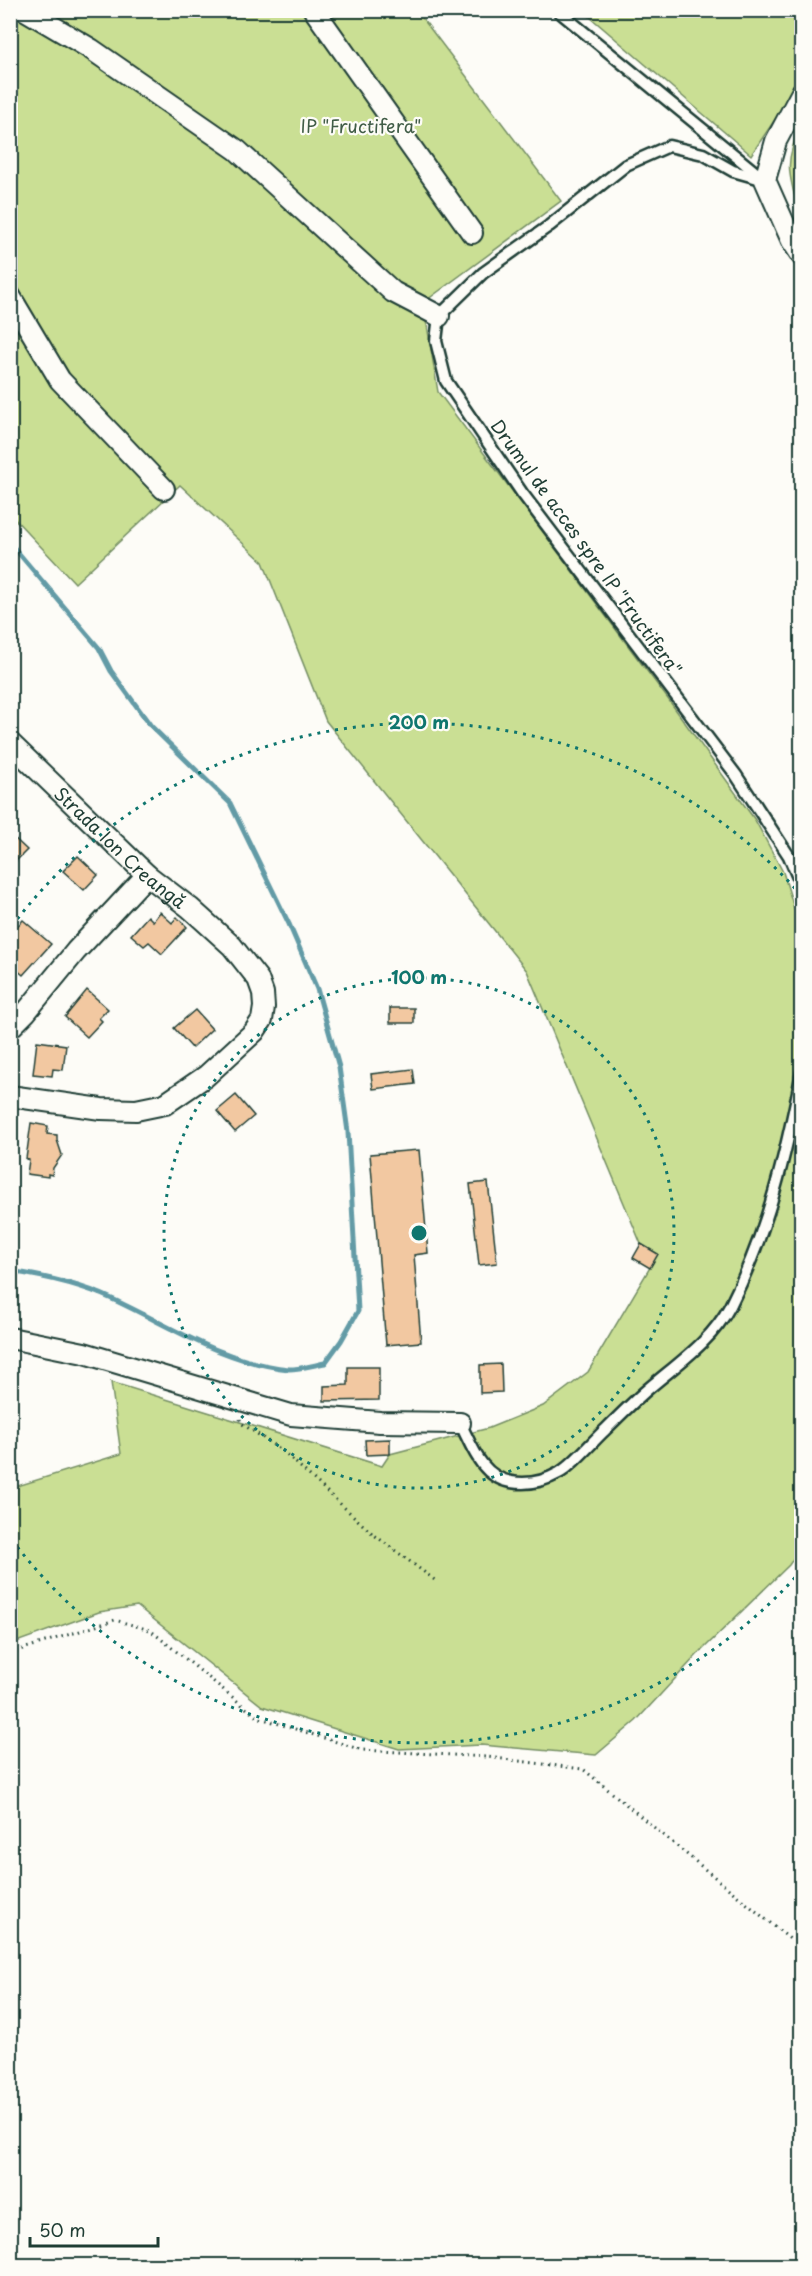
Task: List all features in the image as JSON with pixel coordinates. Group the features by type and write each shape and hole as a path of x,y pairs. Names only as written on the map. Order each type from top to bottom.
{"street":[{"path":"25,10 92,49 237,150 393,292 439,316"},
{"path":"314,10 472,233"},
{"path":"801,92 776,141 765,180 801,256"},
{"path":"10,296 60,380 164,489"},
{"name":"Strada Ion Creangă","path":"10,743 147,875 190,908 232,946 258,979 263,993 264,1007 261,1020 254,1032 206,1076 183,1094 165,1104 136,1110 101,1108 10,1096"},
{"path":"10,1028 76,951 147,875"},
{"path":"10,1338 84,1353 291,1415 380,1422 460,1423"}],"lane":[{"path":"557,10 765,180"},
{"path":"439,316 483,273 549,226 626,165 669,146 703,154 733,171 765,180"},
{"name":"Drumul de acces spre IP \"Fructifera\"","path":"439,316 436,341 446,381 522,493 736,775 789,856 801,887"},
{"path":"460,1423 479,1462 493,1476 510,1482 536,1483 561,1472 708,1336 729,1309 749,1269 765,1226 788,1143 801,1072"}],"path":[{"path":"238,1399 241,1423 284,1452 373,1534 436,1581"},
{"path":"10,1653 115,1620 150,1630 258,1717 320,1737 362,1750 487,1757 583,1769 801,1949"}],"green space":[{"name":"IP \"Fructifera\"","path":"11,11 417,11 561,201 412,311 424,316 427,325 438,392 668,699 755,820 783,872 801,931 801,1547 789,1565 697,1655 636,1721 596,1755 481,1745 399,1749 262,1706 137,1606 99,1612 11,1644 11,1488 121,1454 111,1382 382,1466 390,1454 489,1428 543,1406 588,1372 658,1254 641,1244 527,971 326,721 263,562 180,485 75,583 11,515"},
{"path":"583,11 801,11 801,81 751,155"},
{"path":"801,126 801,220 791,183 790,163 791,152"}],"building":[{"path":"10,834 27,850 10,867"},
{"path":"78,856 98,875 84,890 63,871"},
{"path":"160,912 172,923 177,917 187,927 162,954 149,942 144,946 131,935 148,916 153,921"},
{"path":"23,920 51,944 23,975 10,964 10,934"},
{"path":"87,990 108,1009 99,1018 102,1021 87,1037 65,1017"},
{"path":"390,1008 414,1008 414,1023 390,1023"},
{"path":"195,1010 212,1029 192,1048 174,1028"},
{"path":"37,1041 66,1045 63,1070 53,1069 52,1076 33,1074"},
{"path":"413,1069 415,1084 373,1089 371,1074"},
{"path":"236,1095 254,1116 235,1132 217,1111"},
{"path":"31,1123 48,1126 47,1134 57,1135 62,1155 53,1168 52,1175 48,1174 48,1177 27,1174 29,1160 26,1159"},
{"path":"419,1150 428,1253 414,1255 421,1342 386,1345 370,1154"},
{"path":"488,1182 497,1263 479,1265 470,1184"},
{"path":"641,1244 658,1254 650,1268 633,1258"},
{"path":"501,1364 502,1392 480,1393 480,1365"},
{"path":"348,1367 379,1367 379,1400 324,1401 324,1386 348,1385"},
{"path":"390,1439 390,1454 366,1455 365,1440"}],"waterway":[{"path":"10,543 99,648 111,671 151,726 230,803 289,924 317,989 339,1067 348,1132 358,1311 325,1363 289,1369 265,1365 219,1351 88,1289 49,1278 10,1271"}]}
